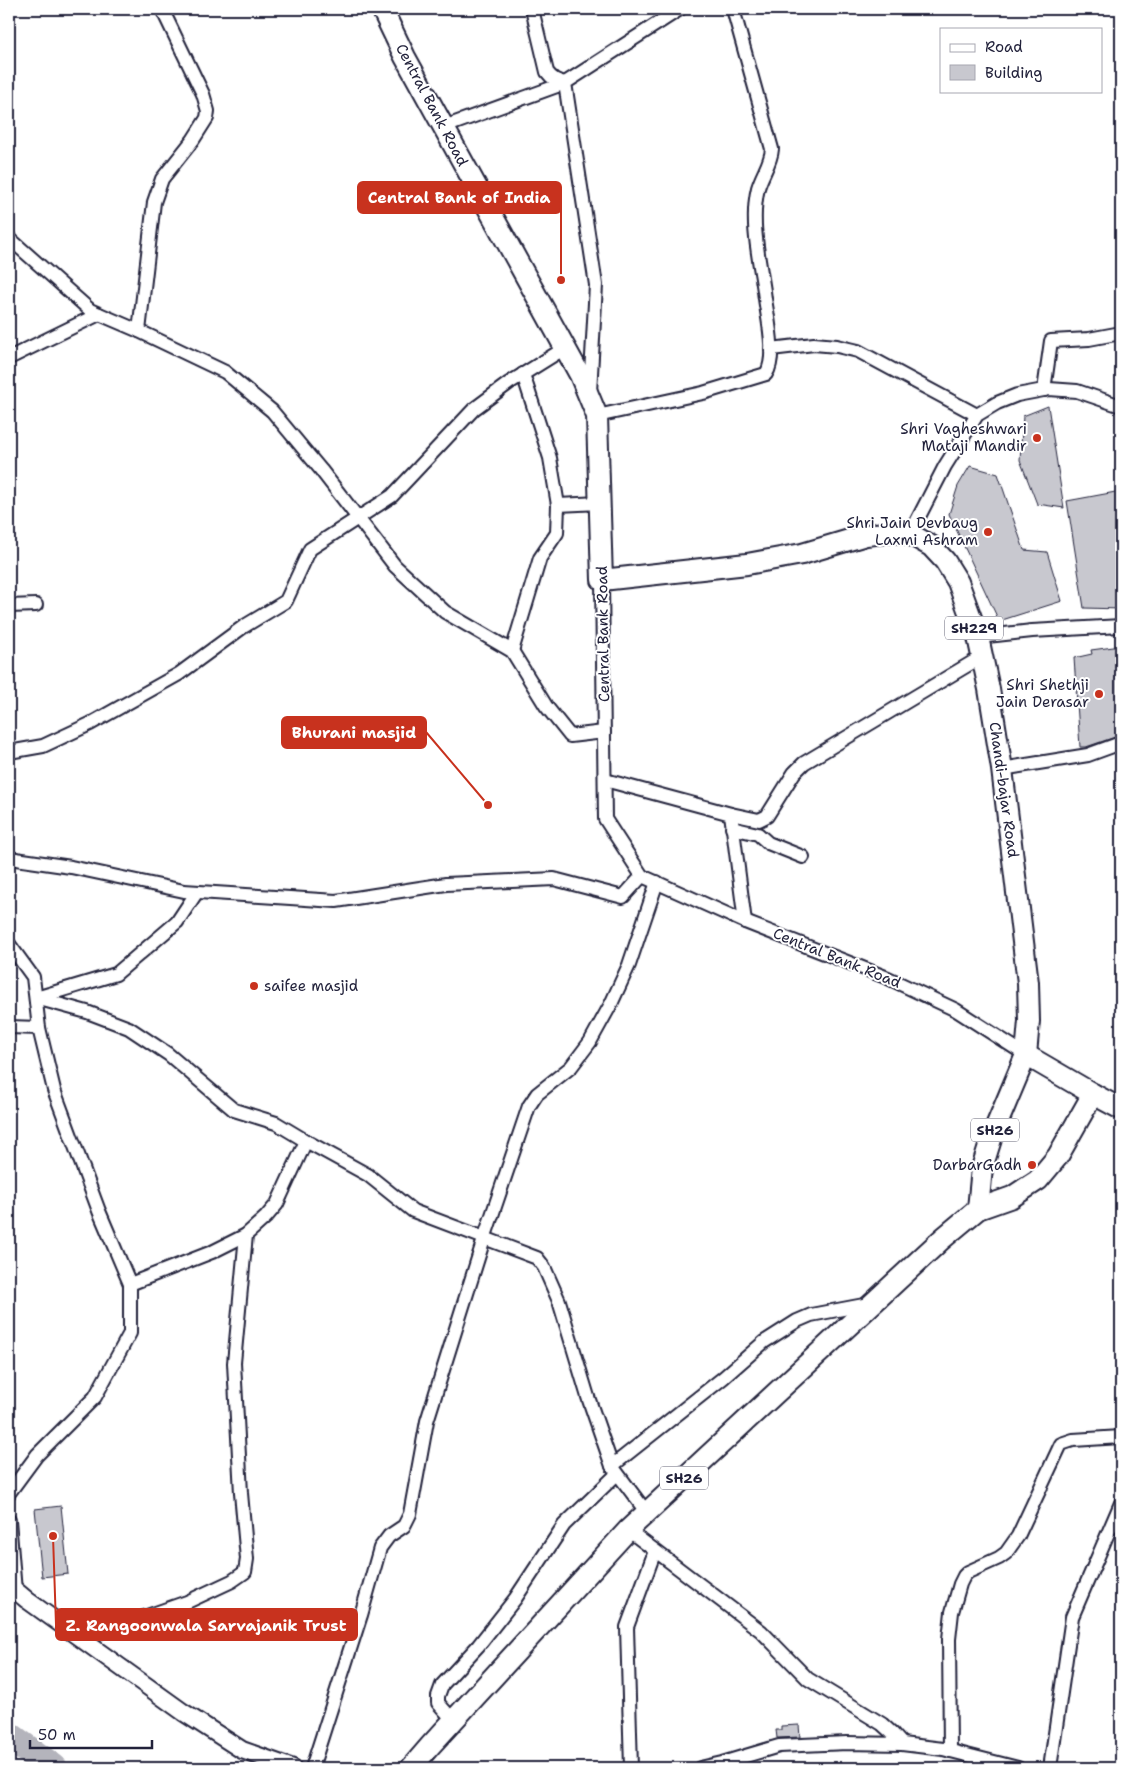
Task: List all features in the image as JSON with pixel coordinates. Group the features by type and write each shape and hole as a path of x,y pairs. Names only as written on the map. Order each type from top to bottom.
{"main road":[{"name":"Central Bank Road","path":"382,9 405,57 566,348 590,397 597,416 602,580"},
{"name":"Chandi-bajar Road","path":"602,580 747,564 802,554 866,535 894,532 910,534 930,546 945,561 958,582 980,647 1002,769 1028,983 1029,1021 1026,1055"},
{"path":"1026,1055 1121,1109"},
{"name":"SH26","path":"978,1209 982,1168 992,1136 1026,1055"},
{"name":"SH26","path":"411,1768 628,1530 942,1239 978,1209 1012,1197 1038,1180 1058,1156 1093,1094"}],"street":[{"path":"139,331 154,202 158,188 162,179 208,118 203,94 162,9"},
{"path":"532,9 550,77 565,83"},
{"path":"444,127 565,83 680,9"},
{"path":"597,416 703,393 766,374 771,364 771,349 756,232 756,202 758,188 772,157 772,148 733,9"},
{"path":"565,83 596,285 590,397"},
{"path":"9,238 90,310 225,372 272,411 395,566 445,612 512,651 546,706 570,736 604,732"},
{"path":"9,358 99,314"},
{"path":"1044,390 1050,341 1089,339 1121,333"},
{"path":"771,349 814,344 837,346 858,351 977,415"},
{"path":"9,752 43,746 90,724 179,674 243,627 286,601 310,549 392,496 474,408 523,374 566,348"},
{"path":"512,651 540,558 557,533 558,505 550,458 523,374"},
{"path":"910,534 945,466 977,415 997,403 1017,395 1044,390 1077,391 1121,406"},
{"path":"558,505 600,503"},
{"name":"Central Bank Road","path":"602,580 605,819 642,876 745,922 888,978 956,1010 1026,1055"},
{"path":"9,606 36,605"},
{"path":"605,780 759,820 767,816 794,773 804,763 980,647 1032,631 1121,626"},
{"path":"1002,769 1088,755 1121,743"},
{"path":"731,814 745,922"},
{"path":"732,828 758,834 768,843 803,857"},
{"path":"9,858 71,867 184,892 336,900 446,884 554,879 623,896 642,876"},
{"path":"312,1768 361,1616 380,1548 389,1536 404,1526 410,1514 427,1421 484,1239 529,1106 537,1094 571,1067 590,1042 611,1004 629,965 657,882"},
{"path":"36,998 116,974 176,922 197,892"},
{"path":"9,944 33,977 39,1028 54,1090 99,1211 130,1284 130,1333 96,1397 37,1455 9,1493"},
{"path":"36,998 88,1012 130,1028 168,1054 234,1110 276,1123 368,1175 413,1211 537,1258 544,1267 560,1302 588,1398 615,1470 647,1513"},
{"path":"9,1026 39,1028"},
{"path":"130,1284 212,1252 246,1235 277,1204 306,1141"},
{"path":"81,1638 187,1602 232,1581 245,1572 246,1559 234,1363 246,1235"},
{"path":"454,1721 438,1703 438,1696 442,1685 478,1646 515,1599 564,1525 615,1470 764,1342 811,1315 871,1304"},
{"path":"950,1751 949,1639 952,1612 964,1576 974,1568 1006,1553 1018,1536 1061,1444 1073,1440 1121,1437"},
{"path":"1050,1768 1072,1617 1121,1503"},
{"path":"9,1520 12,1588 183,1712 242,1750 293,1768"},
{"path":"628,1530 761,1630 808,1679 882,1724 902,1744"},
{"path":"631,1768 627,1626 656,1551"},
{"path":"700,1768 778,1746 847,1743 902,1744 950,1751 1018,1768"}],"building":[{"name":"Shri Vagheshwari Mataji Mandir","path":"1048,406 1064,508 1037,504 1020,460 1023,416"},
{"name":"Shri Jain Devbaug Laxmi Ashram","path":"970,466 998,474 1024,550 1047,552 1062,601 999,621 949,514 958,486"},
{"path":"1121,491 1121,609 1084,608 1067,501"},
{"name":"Shri Shethji Jain Derasar","path":"1121,646 1121,735 1086,747 1080,747 1074,658 1092,654 1091,650"},
{"path":"61,1506 68,1574 42,1577 35,1509"},
{"path":"799,1725 800,1737 777,1738 776,1730 781,1730 781,1726"}],"waterway":[{"path":"9,1736 53,1768"}],"place":[{"name":"Central Bank of India","path":"561,280"},
{"name":"Shri Vagheshwari Mataji Mandir","path":"1037,438"},
{"name":"Shri Jain Devbaug Laxmi Ashram","path":"988,532"},
{"name":"Shri Shethji Jain Derasar","path":"1099,694"},
{"name":"Bhurani masjid","path":"488,805"},
{"name":"saifee masjid","path":"254,986"},
{"name":"DarbarGadh","path":"1032,1165"},
{"name":"Z. Rangoonwala Sarvajanik Trust","path":"53,1536"}]}
